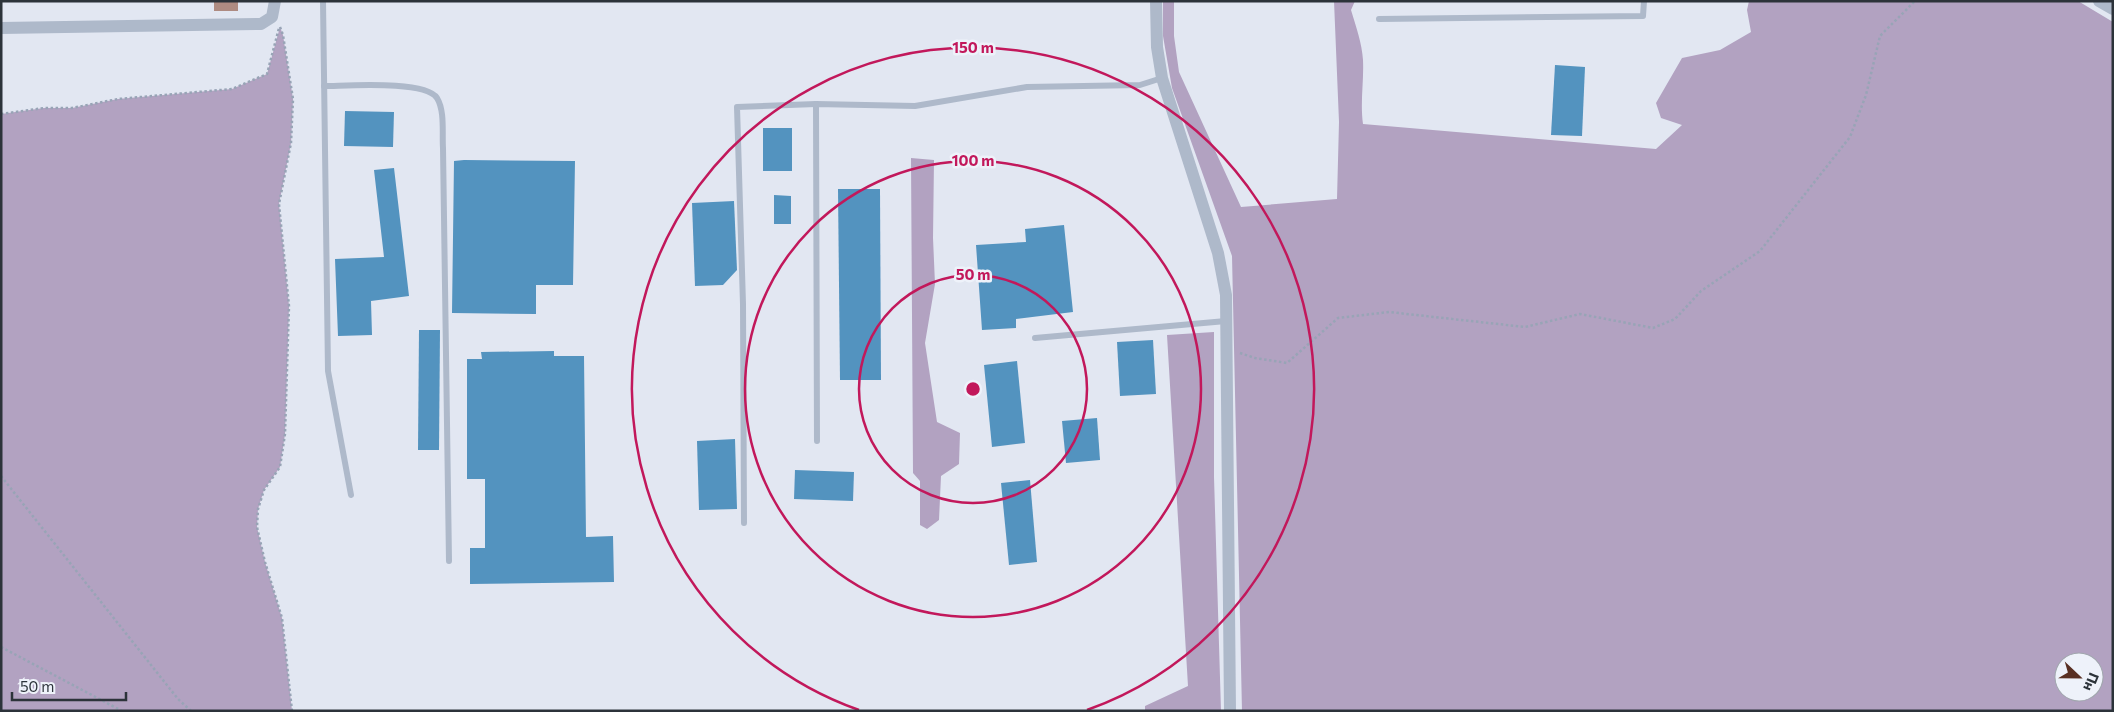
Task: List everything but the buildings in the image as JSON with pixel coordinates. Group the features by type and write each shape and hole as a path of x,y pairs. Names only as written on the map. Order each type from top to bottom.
{"street":[{"path":"1156,1 1156,47 1162,78 1218,253 1226,295 1230,711"},
{"path":"2098,1 2113,9"},
{"path":"1,28 261,24 275,14"}],"lane":[{"path":"323,1 328,371 351,495"},
{"path":"1379,19 1643,16 1644,1"},
{"path":"744,523 743,304 737,107 816,104 915,106 1027,87 1140,85 1162,78"},
{"path":"324,86 410,87 427,90 436,98 440,109 444,148 449,561"},
{"path":"816,104 817,440"},
{"path":"1035,338 1226,321"}],"path":[{"path":"1226,348 1256,358 1287,363 1338,318 1389,312 1524,327 1580,314 1653,328 1675,319 1701,290 1760,251 1850,137 1866,95 1880,36 1915,1"},
{"path":"1,114 44,108 72,108 118,99 232,89 267,74 275,14"},
{"path":"275,14 283,35 293,100 291,143 279,204 289,306 285,434 280,467 264,490 258,509 257,527 264,562 282,618 292,711"},
{"path":"1,476 178,699 191,711"},
{"path":"1,647 122,711"}],"shaded area":[{"path":"214,1 238,1 238,11 214,11"},
{"path":"1163,1 1174,1 1174,36 1179,72 1241,207 1337,199 1339,122 1334,1 1355,1 1351,10 1362,54 1363,124 1656,149 1682,125 1661,118 1656,103 1682,58 1720,50 1751,32 1747,10 1749,1 2078,1 2113,22 2113,711 1242,711 1232,256 1172,88 1163,36"},
{"path":"280,27 283,35 293,99 291,143 279,204 289,306 285,434 280,467 264,490 258,509 257,527 265,562 282,618 292,711 1,711 1,114 44,108 72,108 118,99 232,89 267,74"},
{"path":"911,158 934,160 933,238 935,284 925,343 937,422 960,433 959,464 941,476 939,520 927,529 920,525 920,481 913,473"},
{"path":"1214,332 1214,477 1221,711 1145,711 1145,706 1188,686 1167,335"}]}
